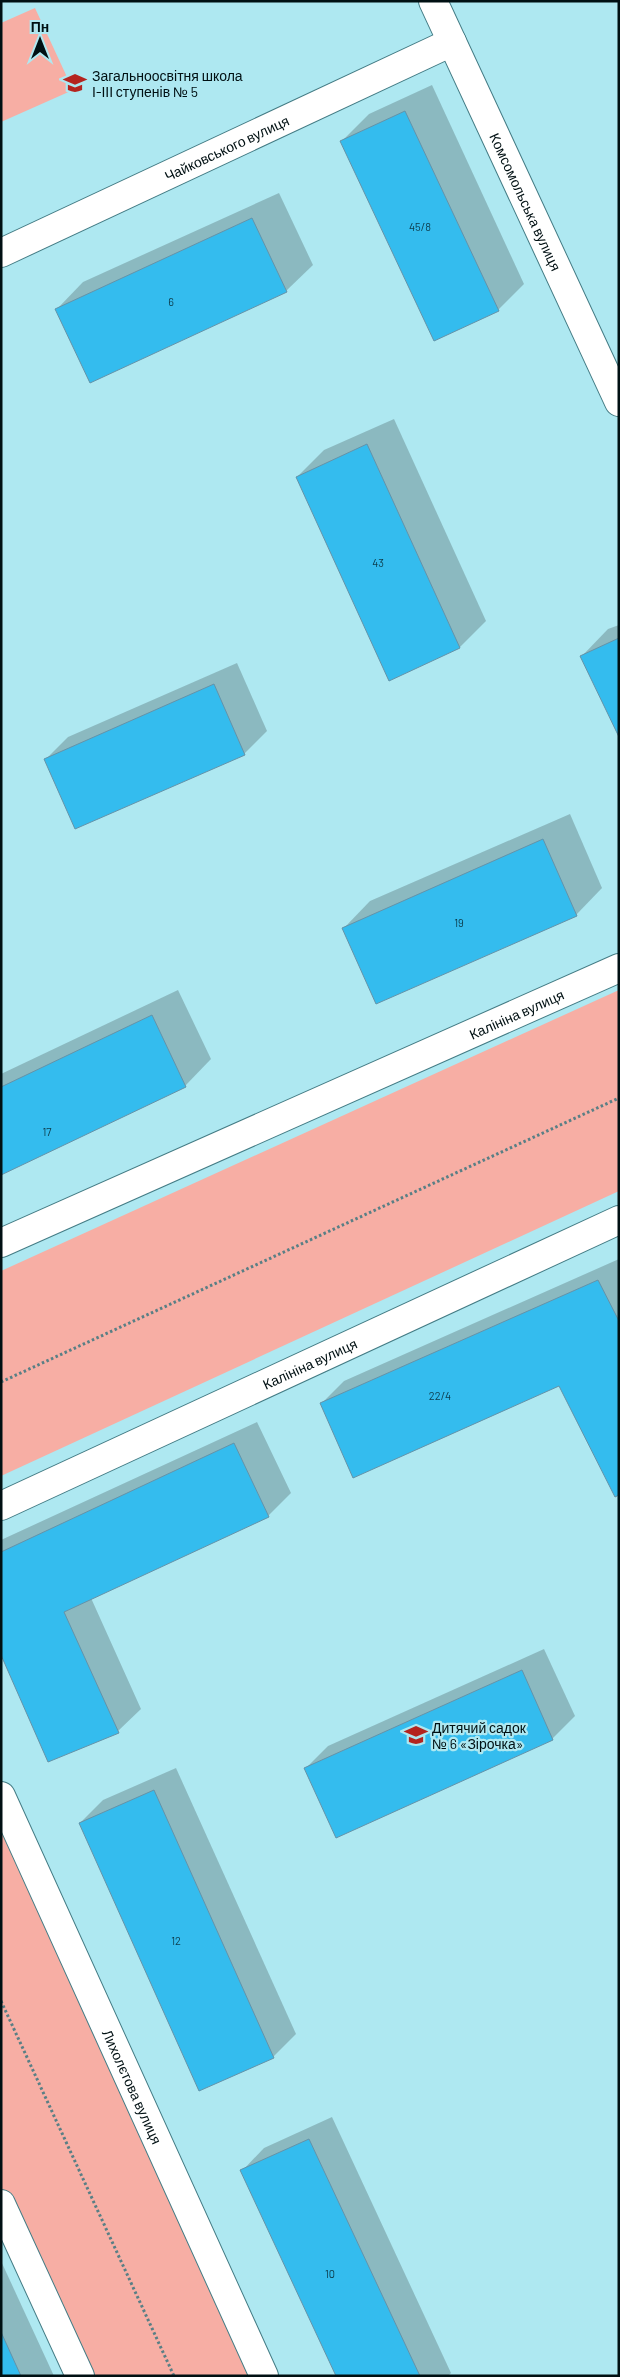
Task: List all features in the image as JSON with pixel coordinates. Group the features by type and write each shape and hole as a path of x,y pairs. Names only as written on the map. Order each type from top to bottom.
{"street":[{"name":"Комсомольська вулиця","path":"433,1 619,402"},
{"name":"Чайковського вулиця","path":"1,253 452,42"},
{"name":"Калініна вулиця","path":"1,1243 619,968"},
{"name":"Калініна вулиця","path":"1,1506 619,1220"},
{"name":"Лихолєтова вулиця","path":"1,1796 264,2376"},
{"path":"1,2204 80,2376"}],"path":[{"path":"1,1382 619,1098"},
{"path":"1,2001 174,2376"}],"shaded area":[{"path":"35,8 73,90 1,122 1,23"},
{"path":"619,990 619,1191 1,1476 1,1271"},
{"path":"1,1796 264,2376 80,2376 1,2204"}],"building":[{"path":"405,111 499,311 434,341 340,141"},
{"path":"252,218 287,292 90,383 55,309"},
{"path":"367,444 460,648 389,681 296,477"},
{"path":"619,638 619,737 580,656"},
{"path":"214,684 245,755 75,829 44,759"},
{"path":"543,839 577,916 376,1004 342,928"},
{"path":"152,1015 186,1087 1,1175 1,1087"},
{"path":"598,1280 619,1321 619,1495 615,1497 559,1386 353,1478 320,1403"},
{"path":"234,1443 269,1517 64,1612 119,1733 48,1762 1,1655 1,1552"},
{"path":"522,1670 553,1740 336,1838 304,1768"},
{"path":"154,1790 274,2058 199,2091 79,1823"},
{"path":"309,2139 420,2376 336,2376 240,2170"},
{"path":"1,2332 21,2376 1,2376"}],"place":[{"name":"Загальноосвітня школа І-ІІІ ступенів № 5","path":"75,83"},
{"name":"Дитячий садок № 6 «Зірочка»","path":"416,1735"}]}
